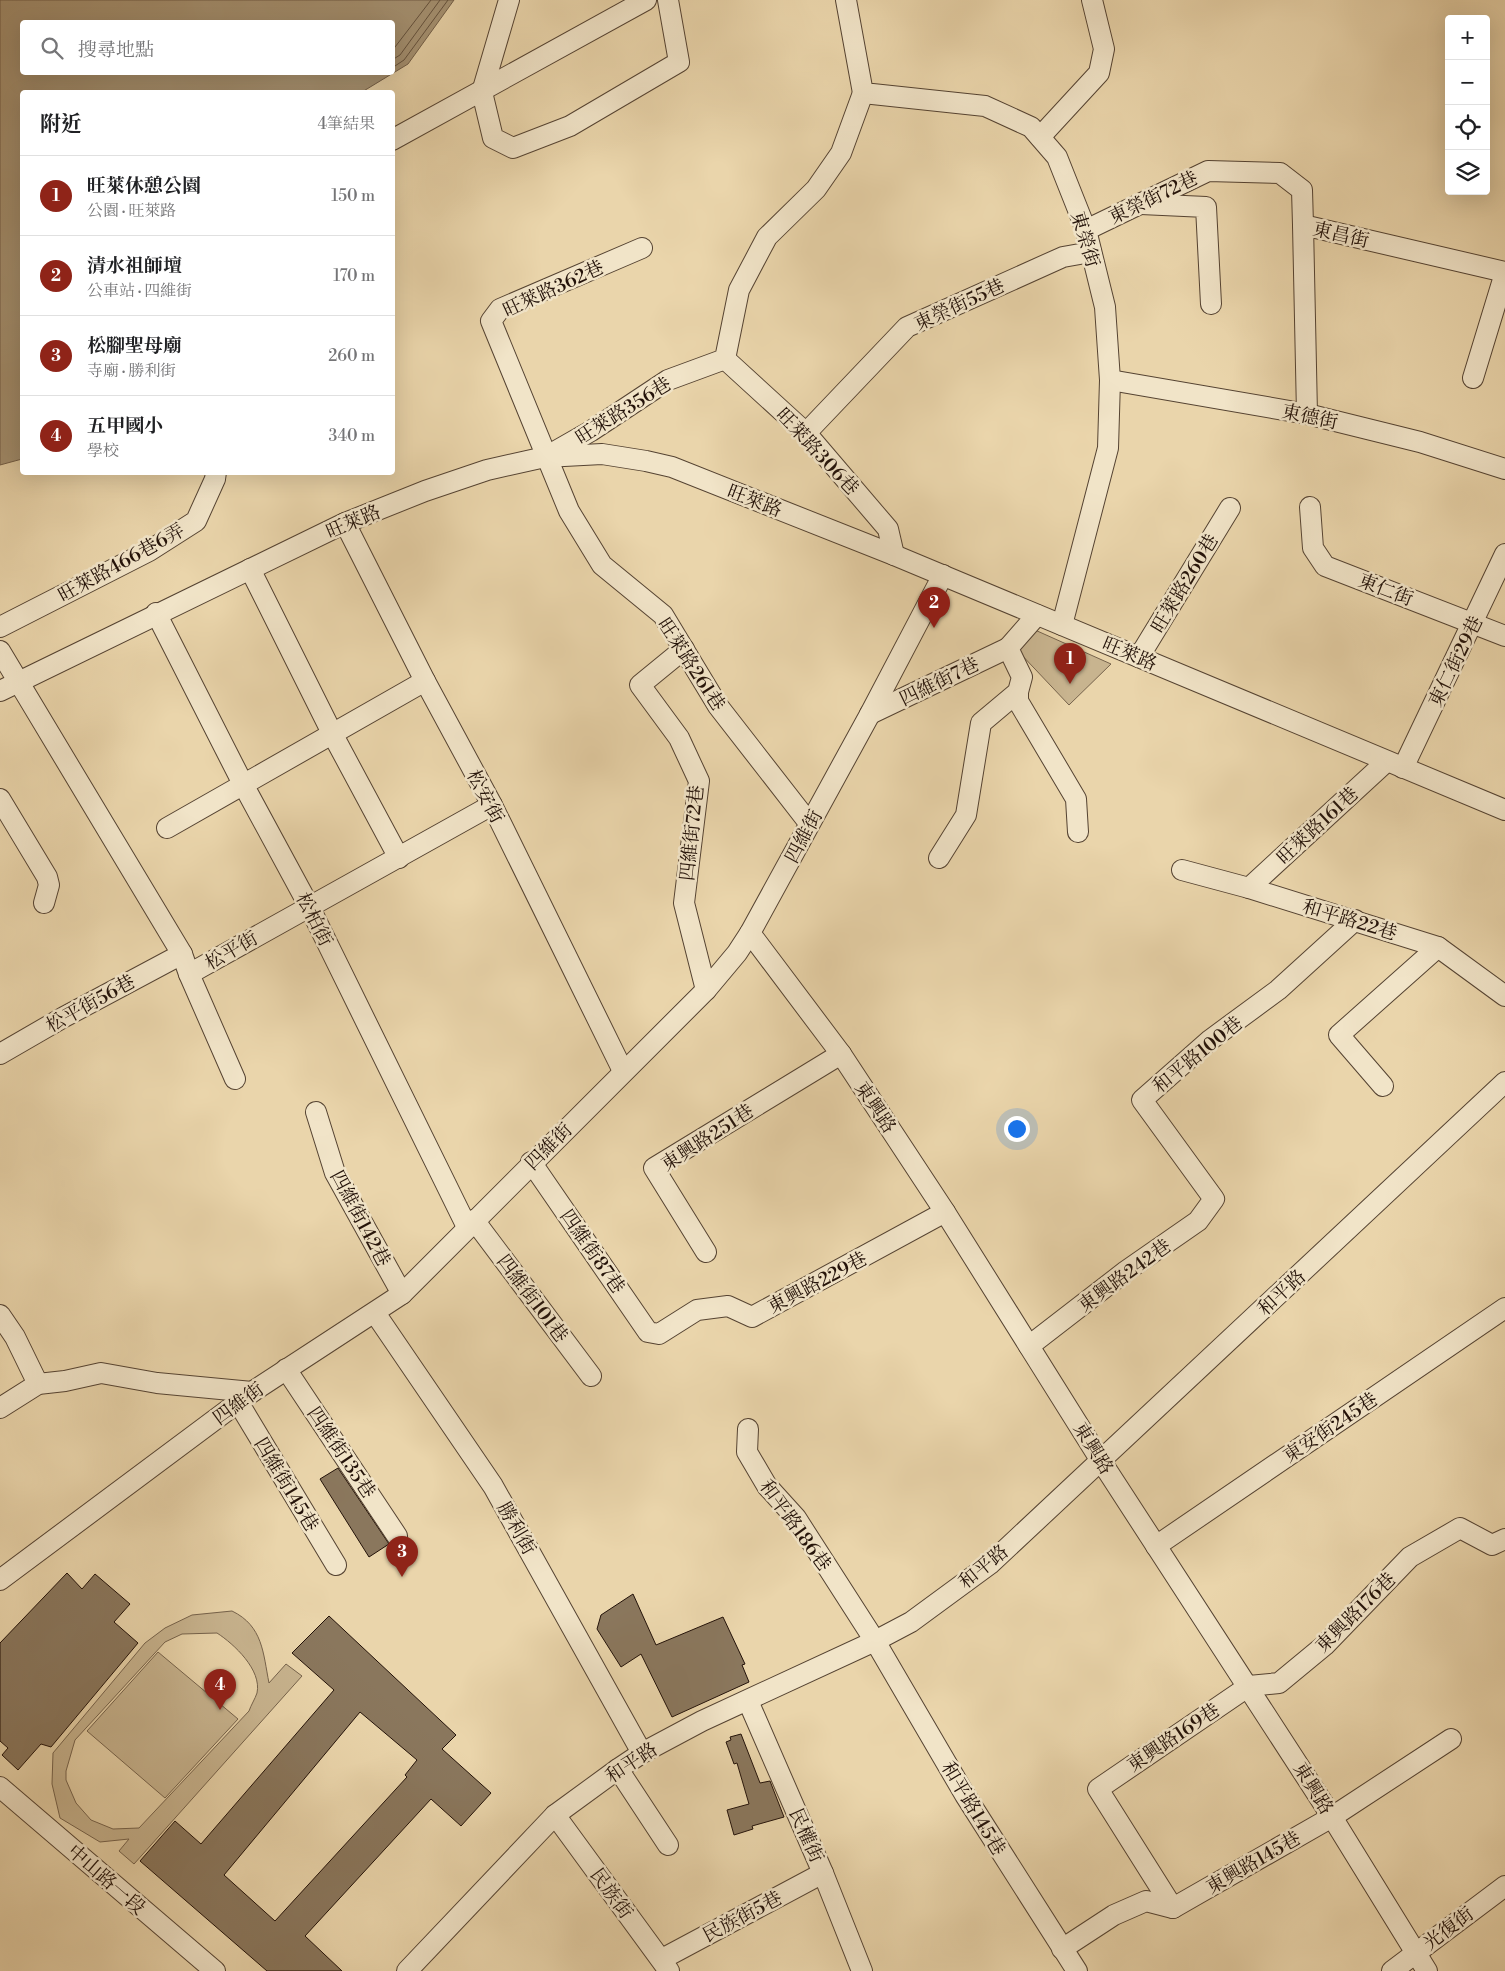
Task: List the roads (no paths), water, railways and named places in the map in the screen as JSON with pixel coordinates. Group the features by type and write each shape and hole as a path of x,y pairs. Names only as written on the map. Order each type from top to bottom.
{"street":[{"path":"509,0 482,92 493,138 512,148 570,126 679,62 668,0"},
{"path":"395,138 646,0"},
{"path":"726,359 739,290 767,237 816,189 841,153 864,93 846,0"},
{"path":"1040,137 1099,73 1104,49 1092,0"},
{"name":"東榮街","path":"864,93 985,106 1031,127 1057,157 1086,230 1105,307 1110,380 1108,448 1062,624"},
{"name":"東榮街72巷","path":"1086,230 1208,171 1280,173 1302,190 1303,225"},
{"path":"1138,204 1206,207 1211,304"},
{"name":"東昌街","path":"1307,414 1303,225 1505,273"},
{"name":"旺萊路362巷","path":"546,457 492,321 500,309 642,248"},
{"name":"東榮街55巷","path":"806,433 907,327 1063,257 1091,252"},
{"path":"1473,378 1505,273"},
{"name":"旺萊路306巷","path":"726,359 806,433 888,529 894,555"},
{"name":"旺萊路356巷","path":"546,457 592,431 668,380 726,359"},
{"name":"東德街","path":"1110,380 1307,414 1420,442 1505,469"},
{"name":"旺萊路","path":"0,691 156,613 345,523 425,491 487,470 546,457 602,454 646,461 672,468 894,555 1501,809"},
{"name":"旺萊路261巷","path":"546,457 569,511 602,565 663,615 718,706 809,823"},
{"name":"旺萊路466巷6弄","path":"0,627 149,551 196,521 216,475"},
{"name":"東仁街","path":"1310,507 1313,548 1325,566 1505,636"},
{"name":"旺萊路260巷","path":"1139,657 1230,508"},
{"name":"松安街","path":"345,523 425,681 492,805 623,1071"},
{"name":"東仁街29巷","path":"1395,765 1473,624 1505,554"},
{"path":"250,569 333,735 399,858"},
{"name":"四維街","path":"0,1580 245,1397 402,1294 531,1162 706,990 737,953 750,933 870,714 943,575"},
{"name":"松柏街","path":"156,613 244,786 309,906 471,1224"},
{"path":"1037,615 1008,648 1022,677 1018,701 1076,799 1078,832"},
{"name":"四維街7巷","path":"870,714 1008,648"},
{"name":"四維街72巷","path":"684,649 640,685 679,738 699,781 684,902 706,990"},
{"name":"松平街","path":"0,651 182,954 189,974 492,805"},
{"path":"167,828 244,786 425,681"},
{"path":"939,858 966,815 981,723 1018,692"},
{"name":"旺萊路161巷","path":"1249,888 1395,765"},
{"path":"0,799 48,877 49,886 44,902"},
{"path":"1501,809 1505,826"},
{"name":"和平路22巷","path":"1182,870 1249,888 1438,947 1505,996"},
{"name":"和平路100巷","path":"1214,1199 1142,1100 1210,1040 1278,990 1355,920"},
{"name":"東興路","path":"750,933 841,1054 945,1212 1101,1461 1249,1686 1427,1971"},
{"path":"1383,1086 1339,1035 1438,947"},
{"name":"松平街56巷","path":"0,1054 64,1016 182,954"},
{"path":"189,974 235,1079"},
{"name":"東興路251巷","path":"706,1252 654,1168 841,1054"},
{"name":"和平路","path":"407,1971 555,1815 618,1769 642,1753 702,1721 875,1642 911,1622 990,1564 1505,1082"},
{"name":"四維街142巷","path":"316,1112 335,1173 402,1294"},
{"name":"四維街87巷","path":"531,1162 648,1332 659,1334"},
{"name":"東興路242巷","path":"1029,1346 1126,1271 1198,1221 1214,1199"},
{"name":"東興路229巷","path":"659,1334 697,1310 728,1306 752,1316 945,1212"},
{"name":"四維街101巷","path":"471,1224 591,1376"},
{"name":"東安街245巷","path":"1156,1546 1505,1308"},
{"name":"勝利街","path":"375,1313 493,1486 642,1753"},
{"path":"0,1315 15,1337 38,1384"},
{"name":"四維街135巷","path":"286,1369 397,1536"},
{"path":"0,1408 38,1384 65,1382 101,1373 245,1397"},
{"name":"四維街145巷","path":"245,1397 336,1565"},
{"name":"和平路186巷","path":"748,1429 747,1452 767,1486 796,1518 875,1642"},
{"name":"東興路176巷","path":"1249,1686 1278,1682 1325,1644 1410,1557 1460,1528 1492,1545 1505,1539"},
{"name":"和平路145巷","path":"875,1642 965,1795 1077,1971"},
{"name":"東興路169巷","path":"1173,1908 1098,1789 1249,1686"},
{"name":"民權街","path":"748,1701 824,1873 862,1971"},
{"name":"東興路145巷","path":"1173,1908 1332,1817 1451,1739"},
{"path":"618,1769 668,1844"},
{"name":"中山路一段","path":"0,1787 214,1971"},
{"name":"民族街","path":"555,1815 665,1965"},
{"name":"民族街5巷","path":"665,1965 824,1873"},
{"name":"光復街","path":"1392,1971 1505,1886"},
{"path":"1062,1949 1114,1915 1146,1901 1173,1908"}],"water":[{"path":"0,0 454,0 408,64 395,72 395,20 20,20 20,75 390,75 365,90 20,90 20,460 0,465"}],"place":[{"name":"清水祖師壇","path":"934,628"},
{"name":"旺萊休憩公園","path":"1070,684"},
{"name":"松腳聖母廟","path":"402,1577"},
{"name":"五甲國小","path":"220,1710"}]}
